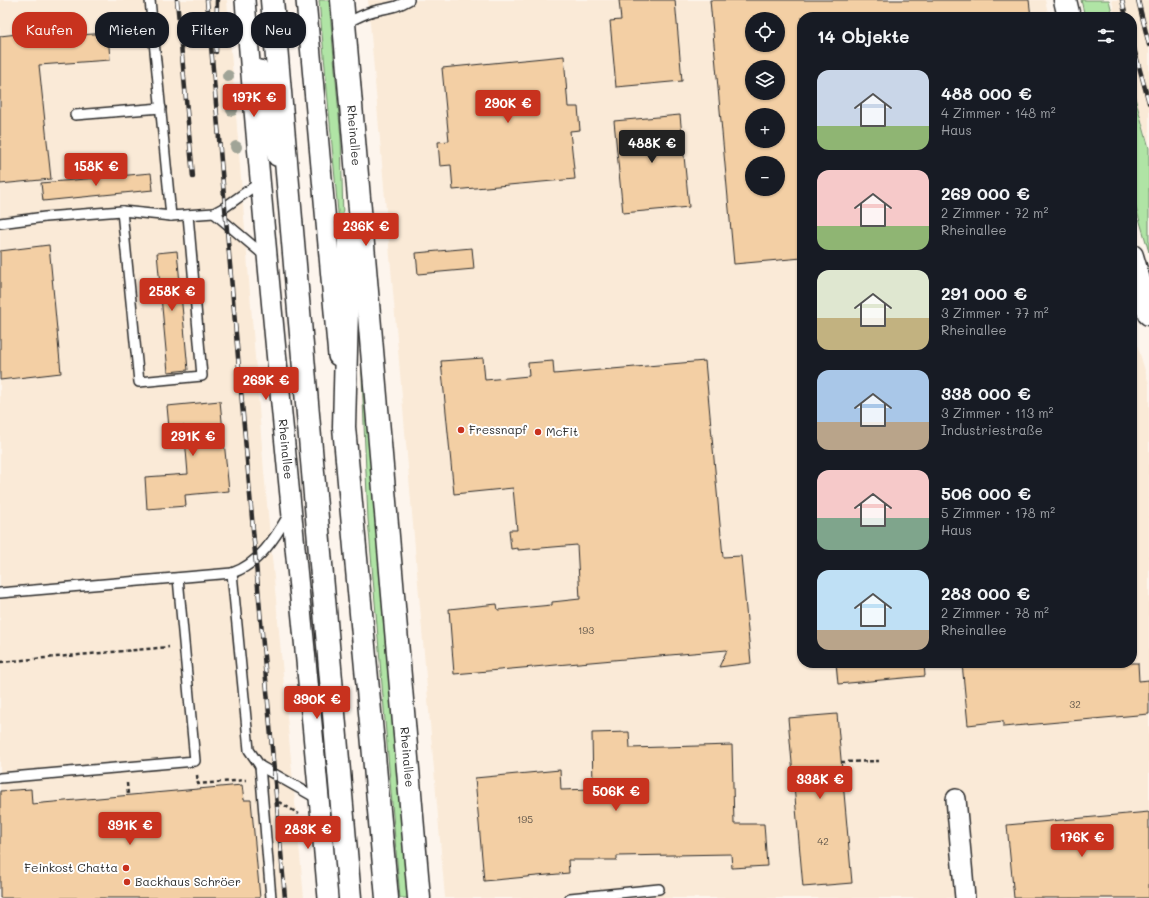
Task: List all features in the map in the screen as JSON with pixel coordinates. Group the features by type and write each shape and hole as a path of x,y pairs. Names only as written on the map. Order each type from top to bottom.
{"main road":[{"name":"Rheinallee","path":"272,0 350,898"},
{"name":"Rheinallee","path":"342,0 419,898"},
{"path":"1065,0 1068,12"},
{"name":"Rheinallee","path":"347,66 349,209 344,427 387,898"},
{"path":"1137,273 1149,314"}],"street":[{"name":"Rheinallee","path":"246,0 259,183 268,259 328,898"},
{"name":"Rheinallee","path":"246,0 292,229"},
{"name":"Rheinallee","path":"306,0 344,427"},
{"path":"956,799 965,898"}],"lane":[{"path":"150,0 171,216"},
{"path":"344,25 361,15 409,0"},
{"path":"75,115 161,108"},
{"path":"0,222 45,216 122,211 171,216 214,213 226,207 259,183"},
{"path":"122,211 139,382 202,376 188,215"},
{"path":"214,213 268,259"},
{"path":"0,593 232,573 241,570 256,560 279,532 292,508"},
{"path":"232,573 249,750 260,766 320,800"},
{"path":"0,778 195,761 178,578"},
{"path":"260,766 271,898"},
{"path":"570,898 659,889"}],"path":[{"path":"0,662 184,645"},
{"path":"195,761 198,784 250,780 276,800 304,817"},
{"path":"841,762 879,761"}],"shaded area":[{"path":"0,0 227,0 228,12 177,12 177,48 231,48 264,472 304,898 0,898"},
{"path":"368,0 1045,0 1048,12 797,12 797,668 1137,668 1137,344 1149,384 1149,898 445,898"},
{"path":"1112,0 1149,0 1149,143 1137,104 1137,12 1114,12"}],"green space":[{"path":"319,0 329,0 341,139 344,258 342,257"},
{"path":"1081,0 1109,0 1112,12 1084,12"},
{"path":"1137,105 1149,148 1149,252 1137,212"},
{"path":"360,329 410,898 400,898 368,519"}],"building":[{"path":"619,0 675,0 682,81 616,87 610,21 621,20"},
{"path":"710,0 1029,0 1030,12 797,12 797,258 734,264"},
{"path":"87,34 95,34 95,48 109,48 110,60 39,65 51,179 0,184 0,36 12,35 12,48 87,48"},
{"path":"564,56 568,107 578,107 580,130 570,131 575,179 453,190 451,165 440,166 438,142 449,141 442,68"},
{"path":"680,115 689,207 623,213 614,121"},
{"path":"151,173 153,190 43,201 41,183"},
{"path":"49,245 61,373 0,380 0,251"},
{"path":"472,248 474,269 418,274 416,253"},
{"path":"177,251 188,370 168,372 157,253"},
{"path":"483,358 485,380 529,376 528,363 553,361 554,374 705,361 723,557 741,556 751,663 719,667 727,650 454,674 449,609 497,604 498,610 552,605 552,602 580,599 577,545 518,550 518,548 511,549 509,530 517,530 513,488 454,494 441,361"},
{"path":"220,401 229,491 185,495 186,506 147,509 145,477 188,474 184,426 169,428 167,406"},
{"path":"1138,663 1139,681 1149,680 1149,714 1003,727 1003,721 968,725 962,668 1137,668"},
{"path":"836,668 924,668 925,676 838,684"},
{"path":"837,714 852,883 803,887 788,718"},
{"path":"629,732 630,748 732,745 734,824 764,824 767,866 732,868 731,854 617,856 617,860 568,860 569,873 484,881 475,778 560,770 561,790 593,789 592,733"},
{"path":"242,785 244,800 251,800 260,898 0,898 0,791 31,789 32,804"},
{"path":"1149,812 1149,898 1014,898 1007,825"}],"railway":[{"path":"177,0 193,177"},
{"path":"207,0 285,898"},
{"path":"216,52 217,0"},
{"path":"1122,0 1125,12"},
{"path":"1138,0 1149,45"},
{"path":"1137,59 1149,103"}],"place":[{"name":"Fressnapf","path":"461,430"},
{"name":"McFit","path":"538,432"},
{"name":"Feinkost Chatta","path":"126,868"},
{"name":"Backhaus Schröer","path":"127,882"}]}
